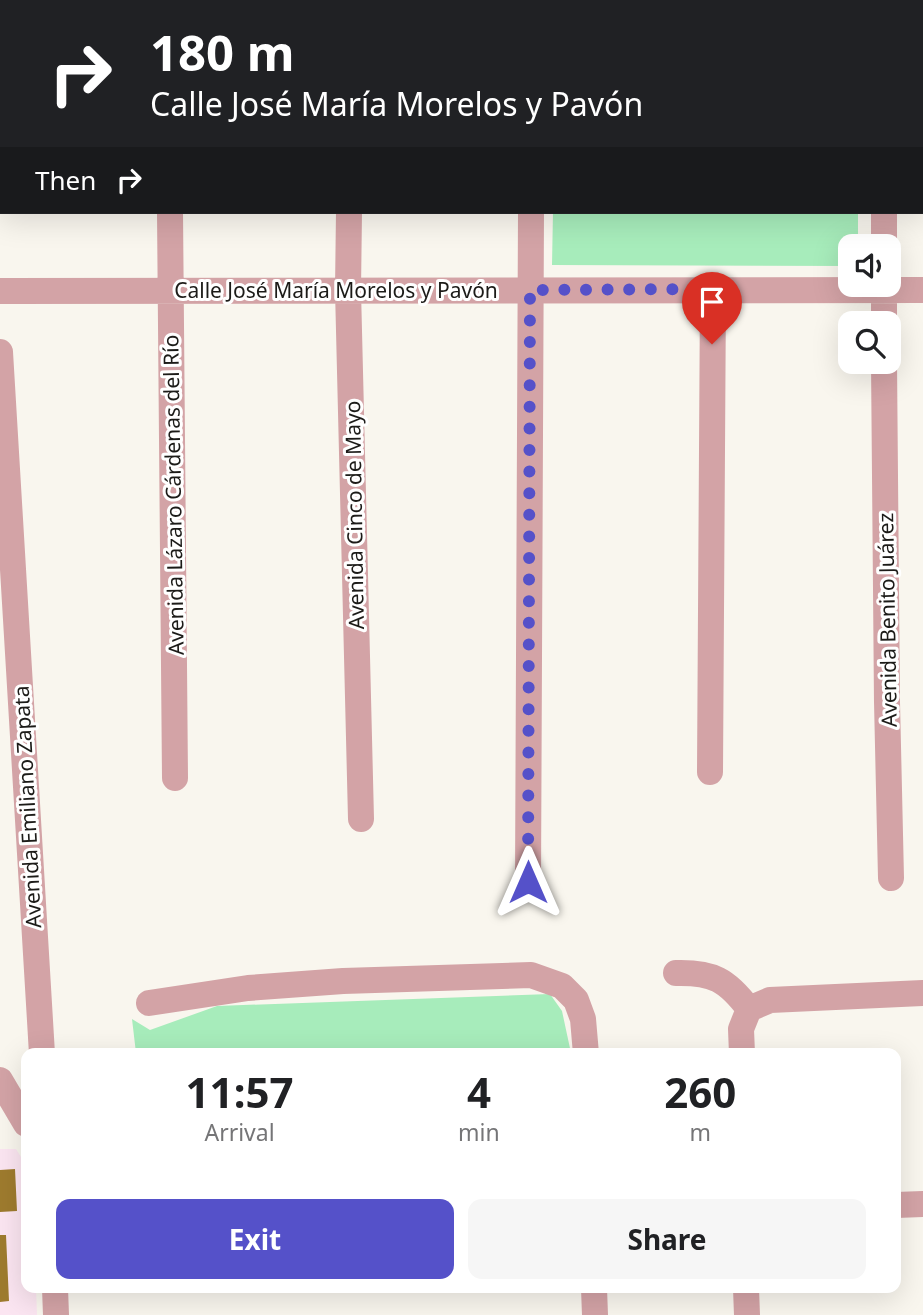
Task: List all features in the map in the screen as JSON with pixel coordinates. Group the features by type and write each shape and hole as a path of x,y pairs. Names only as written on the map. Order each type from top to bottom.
{"street":[{"name":"Avenida Lázaro Cárdenas del Río","path":"170,214 175,778"},
{"name":"Avenida Cinco de Mayo","path":"349,214 348,290 361,819"},
{"path":"528,882 531,214"},
{"path":"884,214 884,234"},
{"name":"Calle José María Morelos y Pavón","path":"0,291 838,288"},
{"path":"710,772 713,289"},
{"name":"Calle José María Morelos y Pavón","path":"901,289 923,290"},
{"name":"Avenida Emiliano Zapata","path":"0,352 42,1048"},
{"name":"Avenida Benito Juárez","path":"884,374 891,878"},
{"path":"676,973 698,972 718,979 736,992 749,1009"},
{"path":"149,1003 248,988 343,981 531,975 562,986 576,1000 583,1019 585,1048"},
{"path":"742,1048 741,1029 749,1009 770,1000 923,993"},
{"path":"0,1080 21,1116"},
{"path":"901,1205 923,1204"},
{"path":"55,1293 56,1315"},
{"path":"594,1293 595,1315"},
{"path":"746,1293 747,1315"}],"shaded area":[{"path":"0,1149 16,1149 21,1157 21,1293 36,1293 37,1315 0,1315"}],"green space":[{"path":"553,214 858,214 858,234 838,234 838,266 552,265"},
{"path":"550,994 562,1011 570,1048 135,1048 132,1019 150,1030 217,1006"}],"building":[{"path":"15,1169 17,1211 0,1212 0,1170"},
{"path":"0,1235 6,1235 9,1301 0,1302"}],"route":[{"path":"528,882 530,290 713,289 712,344"}]}
